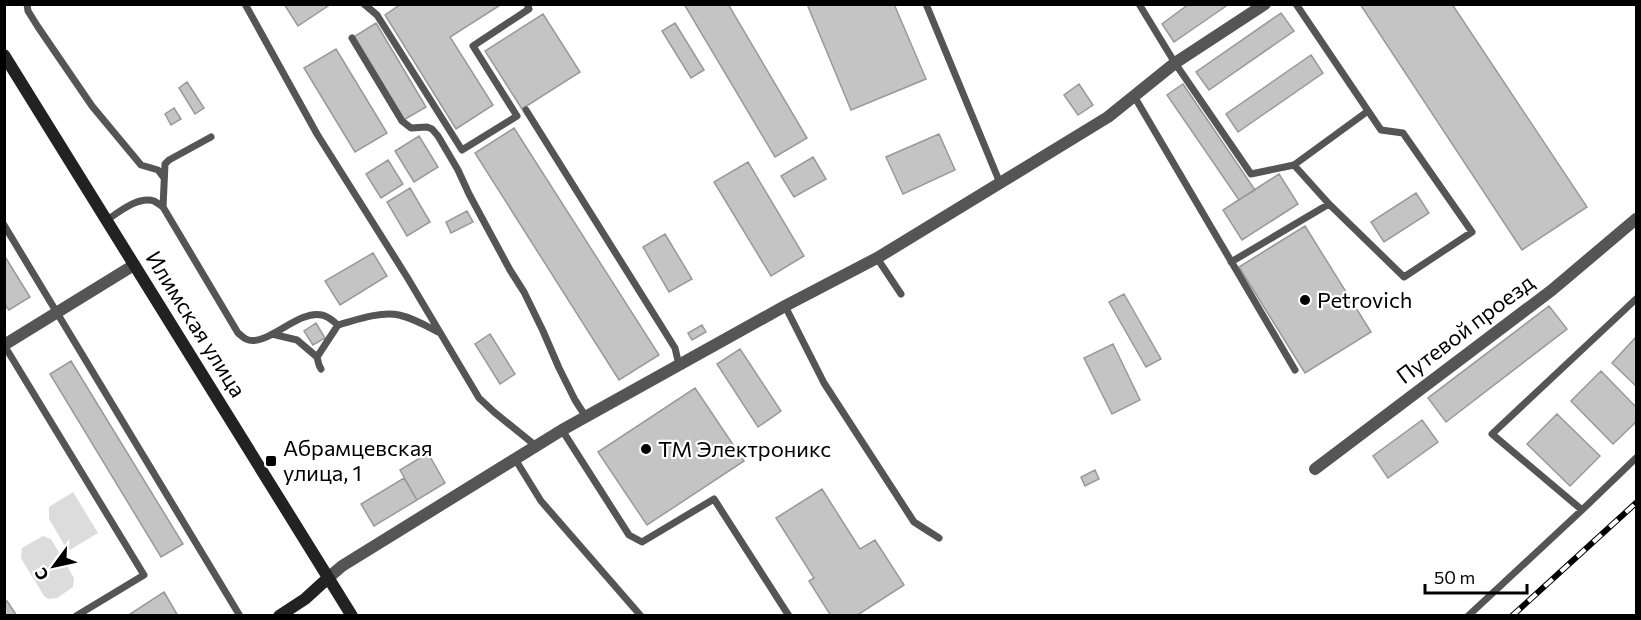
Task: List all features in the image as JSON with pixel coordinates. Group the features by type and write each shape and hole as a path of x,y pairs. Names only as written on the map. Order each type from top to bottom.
{"street":[{"path":"279,615 305,599 342,566 562,430 785,306 877,258 1108,117 1174,63 1265,4"},
{"name":"Илимская улица","path":"4,55 352,615"},
{"name":"Путевой проезд","path":"1315,469 1552,290 1636,219"},
{"path":"4,345 134,265"}],"lane":[{"path":"27,4 33,19 92,106 141,165 158,170 164,178"},
{"path":"245,4 317,134 479,398 537,446"},
{"path":"364,4 377,15 462,150 517,116 473,46 530,9 527,4"},
{"path":"926,4 1000,183"},
{"path":"1138,4 1174,63 1251,174 1294,165 1368,111"},
{"path":"1294,165 1329,204 1404,277 1472,232 1403,133 1381,130 1296,4"},
{"path":"352,38 402,121 411,128 432,129 438,136 524,292 570,390 586,417"},
{"path":"1134,96 1294,370"},
{"path":"526,111 675,348 679,365"},
{"path":"163,207 165,164 211,137"},
{"path":"107,220 132,204 143,200 154,201 163,207 238,333 246,339 253,341 309,315 326,316 338,325"},
{"path":"1231,262 1329,204"},
{"path":"4,225 240,615"},
{"path":"877,258 901,294"},
{"path":"1582,510 1492,434 1636,299"},
{"path":"785,306 824,383 914,522 939,538"},
{"path":"321,369 318,357 338,325 375,316 397,314 416,320 440,333"},
{"path":"271,334 297,340 318,357"},
{"path":"4,345 144,575 76,615"},
{"path":"562,430 629,535 642,542 714,499 789,615"},
{"path":"1468,615 1636,458"},
{"path":"516,459 541,501 641,615"}],"shaded area":[{"path":"73,492 98,533 68,551 49,519 49,507"},
{"path":"43,536 51,539 74,578 73,587 57,598 48,599 44,596 21,558 22,548"}],"building":[{"path":"284,4 331,4 298,26"},
{"path":"401,4 502,4 450,37 493,105 456,129 385,15"},
{"path":"684,4 728,4 807,138 775,157"},
{"path":"807,4 894,4 926,79 851,110"},
{"path":"1189,4 1229,4 1174,42 1162,24"},
{"path":"1360,4 1452,4 1587,207 1522,250"},
{"path":"1281,13 1294,31 1209,90 1196,72"},
{"path":"543,14 580,72 522,109 485,51"},
{"path":"376,23 426,107 402,121 352,38"},
{"path":"675,23 704,70 691,78 662,31"},
{"path":"336,49 387,133 355,152 304,68"},
{"path":"1311,55 1323,73 1238,132 1226,114"},
{"path":"187,82 204,108 195,114 179,88"},
{"path":"1079,84 1093,105 1078,115 1064,95"},
{"path":"1183,84 1255,190 1239,200 1167,95"},
{"path":"174,108 181,119 171,125 165,114"},
{"path":"514,128 659,355 619,380 475,153"},
{"path":"939,134 955,170 903,194 886,157"},
{"path":"419,136 438,167 414,182 395,151"},
{"path":"813,157 826,179 794,197 781,176"},
{"path":"388,160 403,184 381,198 366,174"},
{"path":"748,162 804,256 771,276 714,182"},
{"path":"1279,174 1298,204 1242,240 1223,210"},
{"path":"410,188 430,222 407,236 387,202"},
{"path":"1416,193 1429,213 1384,242 1371,222"},
{"path":"467,211 473,222 451,233 446,222"},
{"name":"Petrovich","path":"1305,226 1371,332 1305,373 1239,267"},
{"path":"665,234 692,279 669,292 643,247"},
{"path":"373,253 387,276 340,305 325,281"},
{"path":"4,255 30,297 9,310 4,304"},
{"path":"1124,294 1161,359 1146,367 1109,302"},
{"path":"1549,306 1567,329 1446,422 1428,398"},
{"path":"316,323 325,338 313,345 304,331"},
{"path":"702,325 706,332 692,340 688,333"},
{"path":"490,334 515,374 500,384 475,344"},
{"path":"1636,337 1636,386 1612,363"},
{"path":"1113,344 1140,400 1112,414 1084,358"},
{"path":"740,349 781,411 758,427 717,364"},
{"path":"71,361 183,544 161,557 50,374"},
{"path":"1601,371 1636,407 1636,422 1613,444 1571,401"},
{"path":"695,388 744,461 647,525 598,452"},
{"path":"1557,414 1600,456 1570,486 1527,444"},
{"path":"1422,420 1438,442 1388,478 1373,456"},
{"path":"428,453 445,483 417,500 400,470"},
{"path":"1095,470 1099,479 1085,486 1081,477"},
{"path":"404,478 417,500 374,526 361,504"},
{"path":"822,489 860,549 875,540 904,585 856,616 831,616 809,581 814,578 776,518"},
{"path":"164,592 178,616 127,616"},
{"path":"7,601 17,616 4,616 4,602"}],"railway":[{"path":"1512,616 1636,503"}],"place":[{"name":"Petrovich","path":"1305,300"},
{"name":"ТМ Электроникс","path":"646,449"},
{"name":"Абрамцевская улица, 1","path":"271,461"}]}
